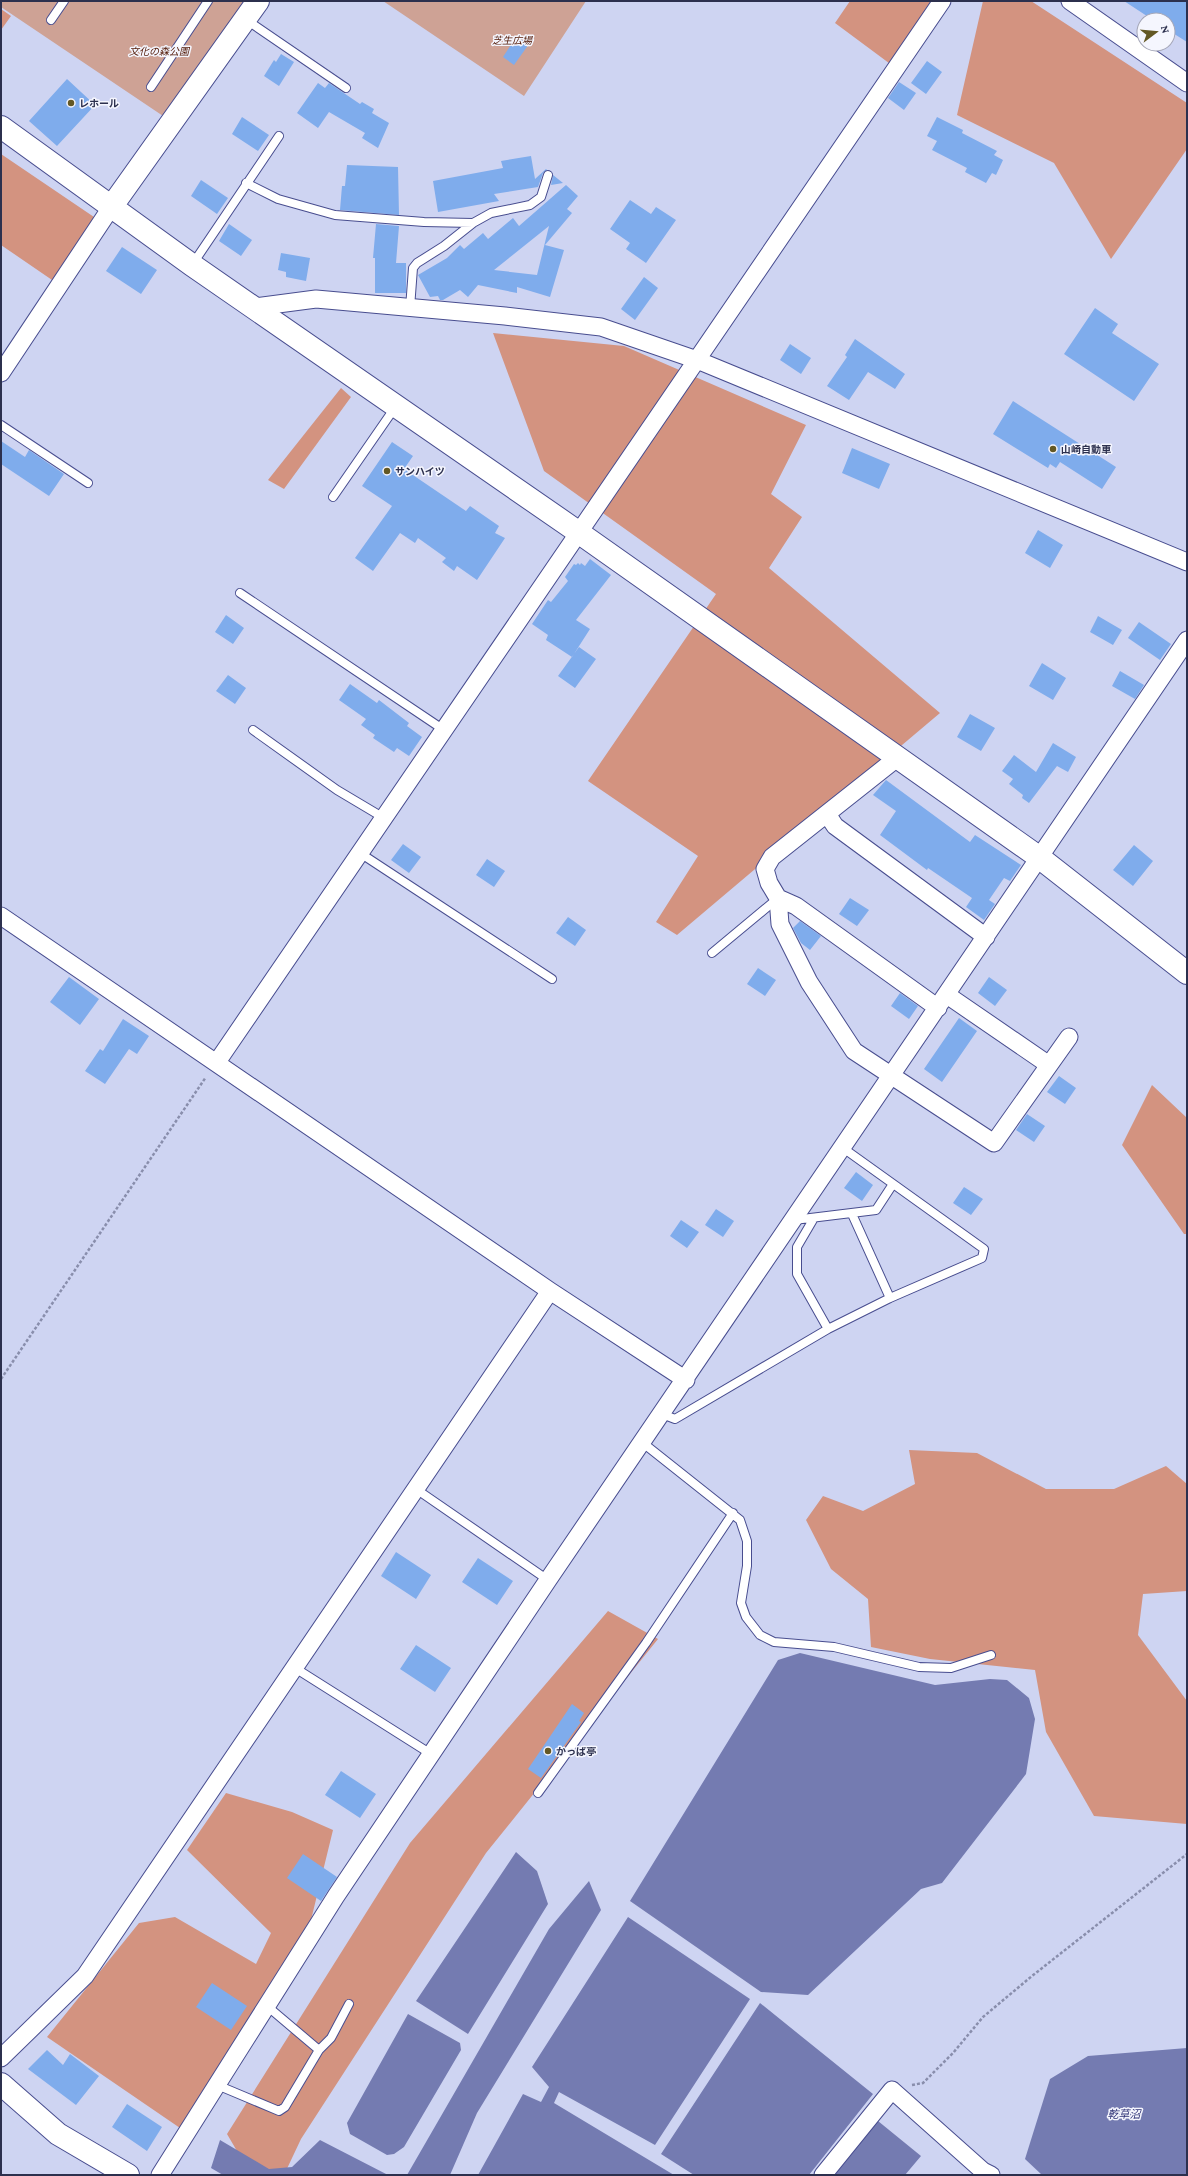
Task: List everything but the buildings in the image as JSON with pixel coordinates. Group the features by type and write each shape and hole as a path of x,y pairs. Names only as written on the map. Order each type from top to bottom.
{"street":[{"path":"1,373 112,206 258,1"},
{"path":"217,1062 942,1"},
{"path":"1070,1 1187,83"},
{"path":"1,127 192,265 255,307 578,532 1040,858 1187,973"},
{"path":"255,307 316,300 505,316 601,327 697,360 1187,562"},
{"path":"160,2175 336,1896 431,1754 548,1580 943,1002 1187,640"},
{"path":"898,758 772,857 765,869 769,883 778,898 780,924 808,982 854,1051 994,1143 1069,1037"},
{"path":"827,814 835,826 986,938"},
{"path":"778,898 796,906 943,1002 1049,1066"},
{"path":"1,916 217,1062 550,1291 686,1380"},
{"path":"1,2058 85,1976 550,1291"},
{"path":"1,2084 58,2134 128,2175"},
{"path":"823,2175 892,2090 983,2171 991,2175"}],"lane":[{"path":"51,20 64,1"},
{"path":"151,87 208,1"},
{"path":"245,19 346,88"},
{"path":"192,265 279,136"},
{"path":"410,308 413,268 417,263 444,246 472,223 491,212 530,205 540,197 548,176"},
{"path":"246,183 278,199 335,215 424,222 472,223"},
{"path":"333,497 396,405"},
{"path":"1,425 88,483"},
{"path":"240,592 444,730"},
{"path":"253,730 337,790 384,818"},
{"path":"360,853 552,979"},
{"path":"712,953 778,898"},
{"path":"662,1414 675,1419 828,1329 890,1298 982,1258 984,1249 843,1148"},
{"path":"794,1220 876,1210 893,1184"},
{"path":"852,1214 890,1298"},
{"path":"814,1218 796,1247 797,1274 828,1329"},
{"path":"642,1443 740,1520 747,1541 747,1566 741,1603 746,1617 760,1635 774,1642 834,1647 919,1667 951,1668 991,1656"},
{"path":"416,1489 548,1580"},
{"path":"538,1793 646,1643 733,1513"},
{"path":"295,1668 431,1754"},
{"path":"217,2085 279,2111 285,2107 319,2050 331,2038 349,2004"},
{"path":"267,2006 319,2050"}],"path":[{"path":"1,1379 217,1062"},
{"path":"892,2090 923,2083 953,2053 983,2017 1046,1964 1187,1854"}],"green space":[{"name":"文化の森公園","path":"1,1 253,1 172,122 1,7"},
{"name":"芝生広場","path":"383,1 586,1 524,96"}],"shaded area":[{"path":"850,1 944,1 897,69 835,23"},
{"path":"983,1 1031,1 1187,103 1187,149 1111,259 1054,163 957,115"},
{"path":"1,9 11,16 1,30"},
{"path":"1,154 94,217 55,282 1,245"},
{"path":"493,333 624,346 806,425 771,494 802,517 769,568 940,713 677,935 656,922 698,856 588,781 716,594 544,471"},
{"path":"341,388 351,397 284,489 268,480"},
{"path":"1152,1085 1187,1118 1187,1234 1184,1234 1122,1145"},
{"path":"909,1450 977,1453 1046,1489 1114,1489 1166,1466 1187,1484 1187,1591 1143,1594 1138,1635 1187,1701 1187,1824 1094,1816 1046,1732 1035,1670 930,1659 871,1647 868,1599 831,1569 806,1520 823,1496 863,1511 915,1484"},
{"path":"608,1611 658,1639 486,1853 301,2139 284,2175 251,2175 227,2134 410,1843"},
{"path":"226,1793 292,1812 333,1830 311,1920 180,2128 47,2037 139,1923 175,1917 256,1964 271,1933 187,1850"}],"water":[{"path":"800,1653 935,1685 990,1679 1007,1680 1029,1698 1035,1719 1026,1774 942,1883 921,1889 808,1995 761,1992 630,1901 778,1660"},
{"path":"516,1852 537,1871 548,1904 468,2034 416,2001"},
{"path":"589,1881 601,1910 477,2113 450,2175 407,2175 549,1929"},
{"path":"628,1917 750,1999 655,2145 559,2092 554,2103 674,2175 478,2175 523,2094 541,2102 549,2087 532,2067"},
{"path":"760,2003 873,2094 809,2175 694,2175 661,2154"},
{"path":"408,2014 460,2043 461,2050 404,2147 394,2154 387,2155 350,2134 347,2123"},
{"name":"乾草沼","path":"1187,2048 1187,2175 1042,2175 1025,2159 1050,2079 1088,2056"},
{"path":"878,2121 921,2156 905,2175 834,2175"},
{"path":"220,2140 269,2169 292,2167 320,2140 388,2175 223,2175 211,2168"}],"place":[{"name":"レホール","path":"71,103"},
{"name":"山崎自動車","path":"1053,449"},
{"name":"サンハイツ","path":"387,471"},
{"name":"かっぱ亭","path":"548,1751"}]}
